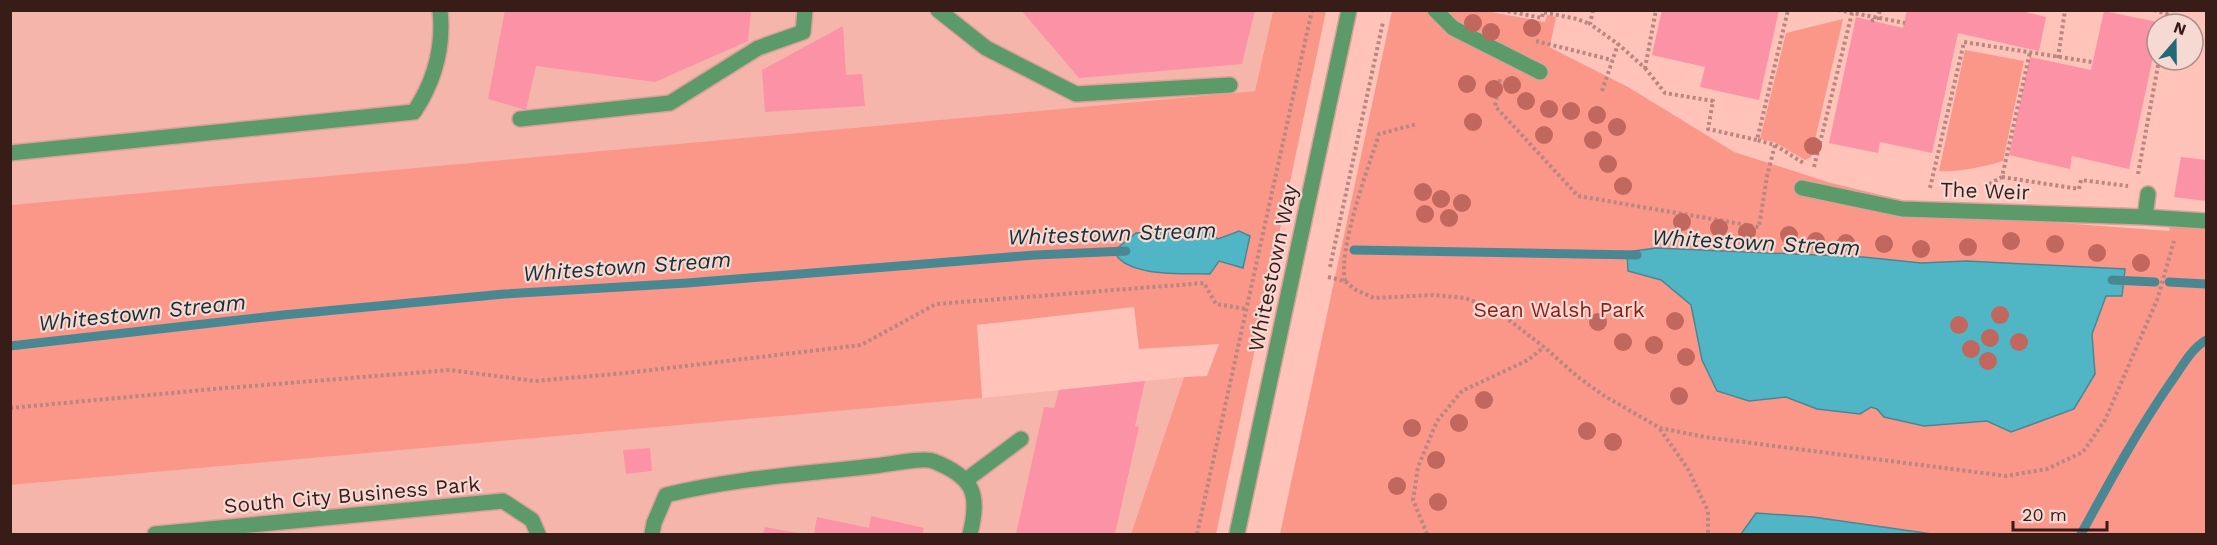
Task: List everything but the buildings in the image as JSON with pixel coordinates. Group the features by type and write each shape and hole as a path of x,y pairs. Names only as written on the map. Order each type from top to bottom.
{"street":[{"path":"10,153 414,112 427,93 436,70 440,10"},
{"path":"520,119 670,103 758,48 803,32 805,10"},
{"path":"938,10 986,48 1077,93 1230,85"},
{"name":"Whitestown Way","path":"1237,534 1349,10"},
{"path":"1435,10 1453,28 1540,72"},
{"name":"The Weir","path":"1802,188 1902,209 2206,221"},
{"path":"2142,190 2145,217"},
{"path":"966,480 1021,439"},
{"path":"652,534 654,523 666,495 706,485 930,460 966,480 975,496 970,534"},
{"name":"South City Business Park","path":"155,534 503,501 532,520 538,534"}],"path":[{"path":"1197,534 1311,10"},
{"path":"1502,10 1542,18 1543,12 1590,24 1618,44 1645,68 1665,93 1713,101 1708,129 1775,145 1823,174"},
{"path":"1590,24 1593,10"},
{"path":"1645,68 1656,10"},
{"path":"1757,140 1788,10"},
{"path":"1838,10 1905,23"},
{"path":"1878,18 1880,10"},
{"path":"2058,58 2065,10"},
{"path":"1813,168 1852,13"},
{"path":"1871,21 1878,18"},
{"path":"1330,267 1383,22"},
{"path":"1532,40 1612,60"},
{"path":"1930,190 1964,42 2092,62"},
{"path":"1602,91 1618,44"},
{"path":"2002,177 2030,52"},
{"path":"1504,54 1495,106 1578,196 1760,227 1767,176 1775,145"},
{"path":"2138,175 2157,72"},
{"path":"1417,124 1379,134 1350,230 1342,269 1345,281 1354,290 1374,298 1433,295 1465,298 1496,310 1597,391 1660,428 1705,438 2006,476 2047,469 2083,452 2105,420 2157,300 2169,263"},
{"path":"1972,189 1984,187 2002,177 2079,189 2081,180 2142,190"},
{"path":"1919,188 1937,191"},
{"path":"1328,277 1345,281"},
{"path":"10,408 450,370 536,381 626,373 861,345 936,304 1204,283 1216,304 1246,309"},
{"path":"1427,534 1413,500 1418,467 1437,421 1462,392 1528,360 1544,347"},
{"path":"1660,428 1688,469 1708,511 1708,534"}],"shaded area":[{"path":"11,11 1273,11 1255,91 11,205"},
{"path":"1184,377 1131,534 11,534 11,485 982,398"}],"green space":[{"path":"1273,11 1326,11 1216,534 1131,534 1184,377 1207,376 1219,344 1139,349 1134,307 977,325 982,398 11,485 11,205 1255,91"},
{"name":"Sean Walsh Park","path":"1392,11 1486,11 1545,22 1547,15 1556,17 1549,47 1628,87 1734,152 1831,183 1968,216 2169,231 2175,211 2206,214 2206,534 1280,534"},
{"path":"1843,19 1811,157 1805,160 1774,142 1760,139 1786,33"},
{"path":"1965,50 2024,61 2003,161 1972,169 1939,171"}],"water":[{"path":"1202,229 1218,239 1239,231 1250,236 1243,268 1219,261 1210,274 1157,272 1130,266 1120,260 1114,251 1136,233"},
{"path":"1656,248 1863,257 1921,263 1967,261 2125,269 2122,296 2106,296 2092,334 2095,374 2074,409 2011,432 1987,421 1924,426 1884,417 1877,409 1871,407 1860,414 1817,409 1786,397 1749,401 1717,391 1702,360 1691,305 1661,280 1628,271 1627,252"},
{"path":"1756,513 1813,517 1932,534 1741,534"}],"waterway":[{"name":"Whitestown Stream","path":"1354,250 1637,255"},
{"name":"Whitestown Stream","path":"10,346 283,315 504,294 687,283 1035,255 1126,251"},
{"name":"Whitestown Stream","path":"2112,280 2155,282"},
{"name":"Whitestown Stream","path":"2169,282 2206,284"},
{"path":"2081,534 2124,457 2159,401 2191,354 2206,340"}]}
